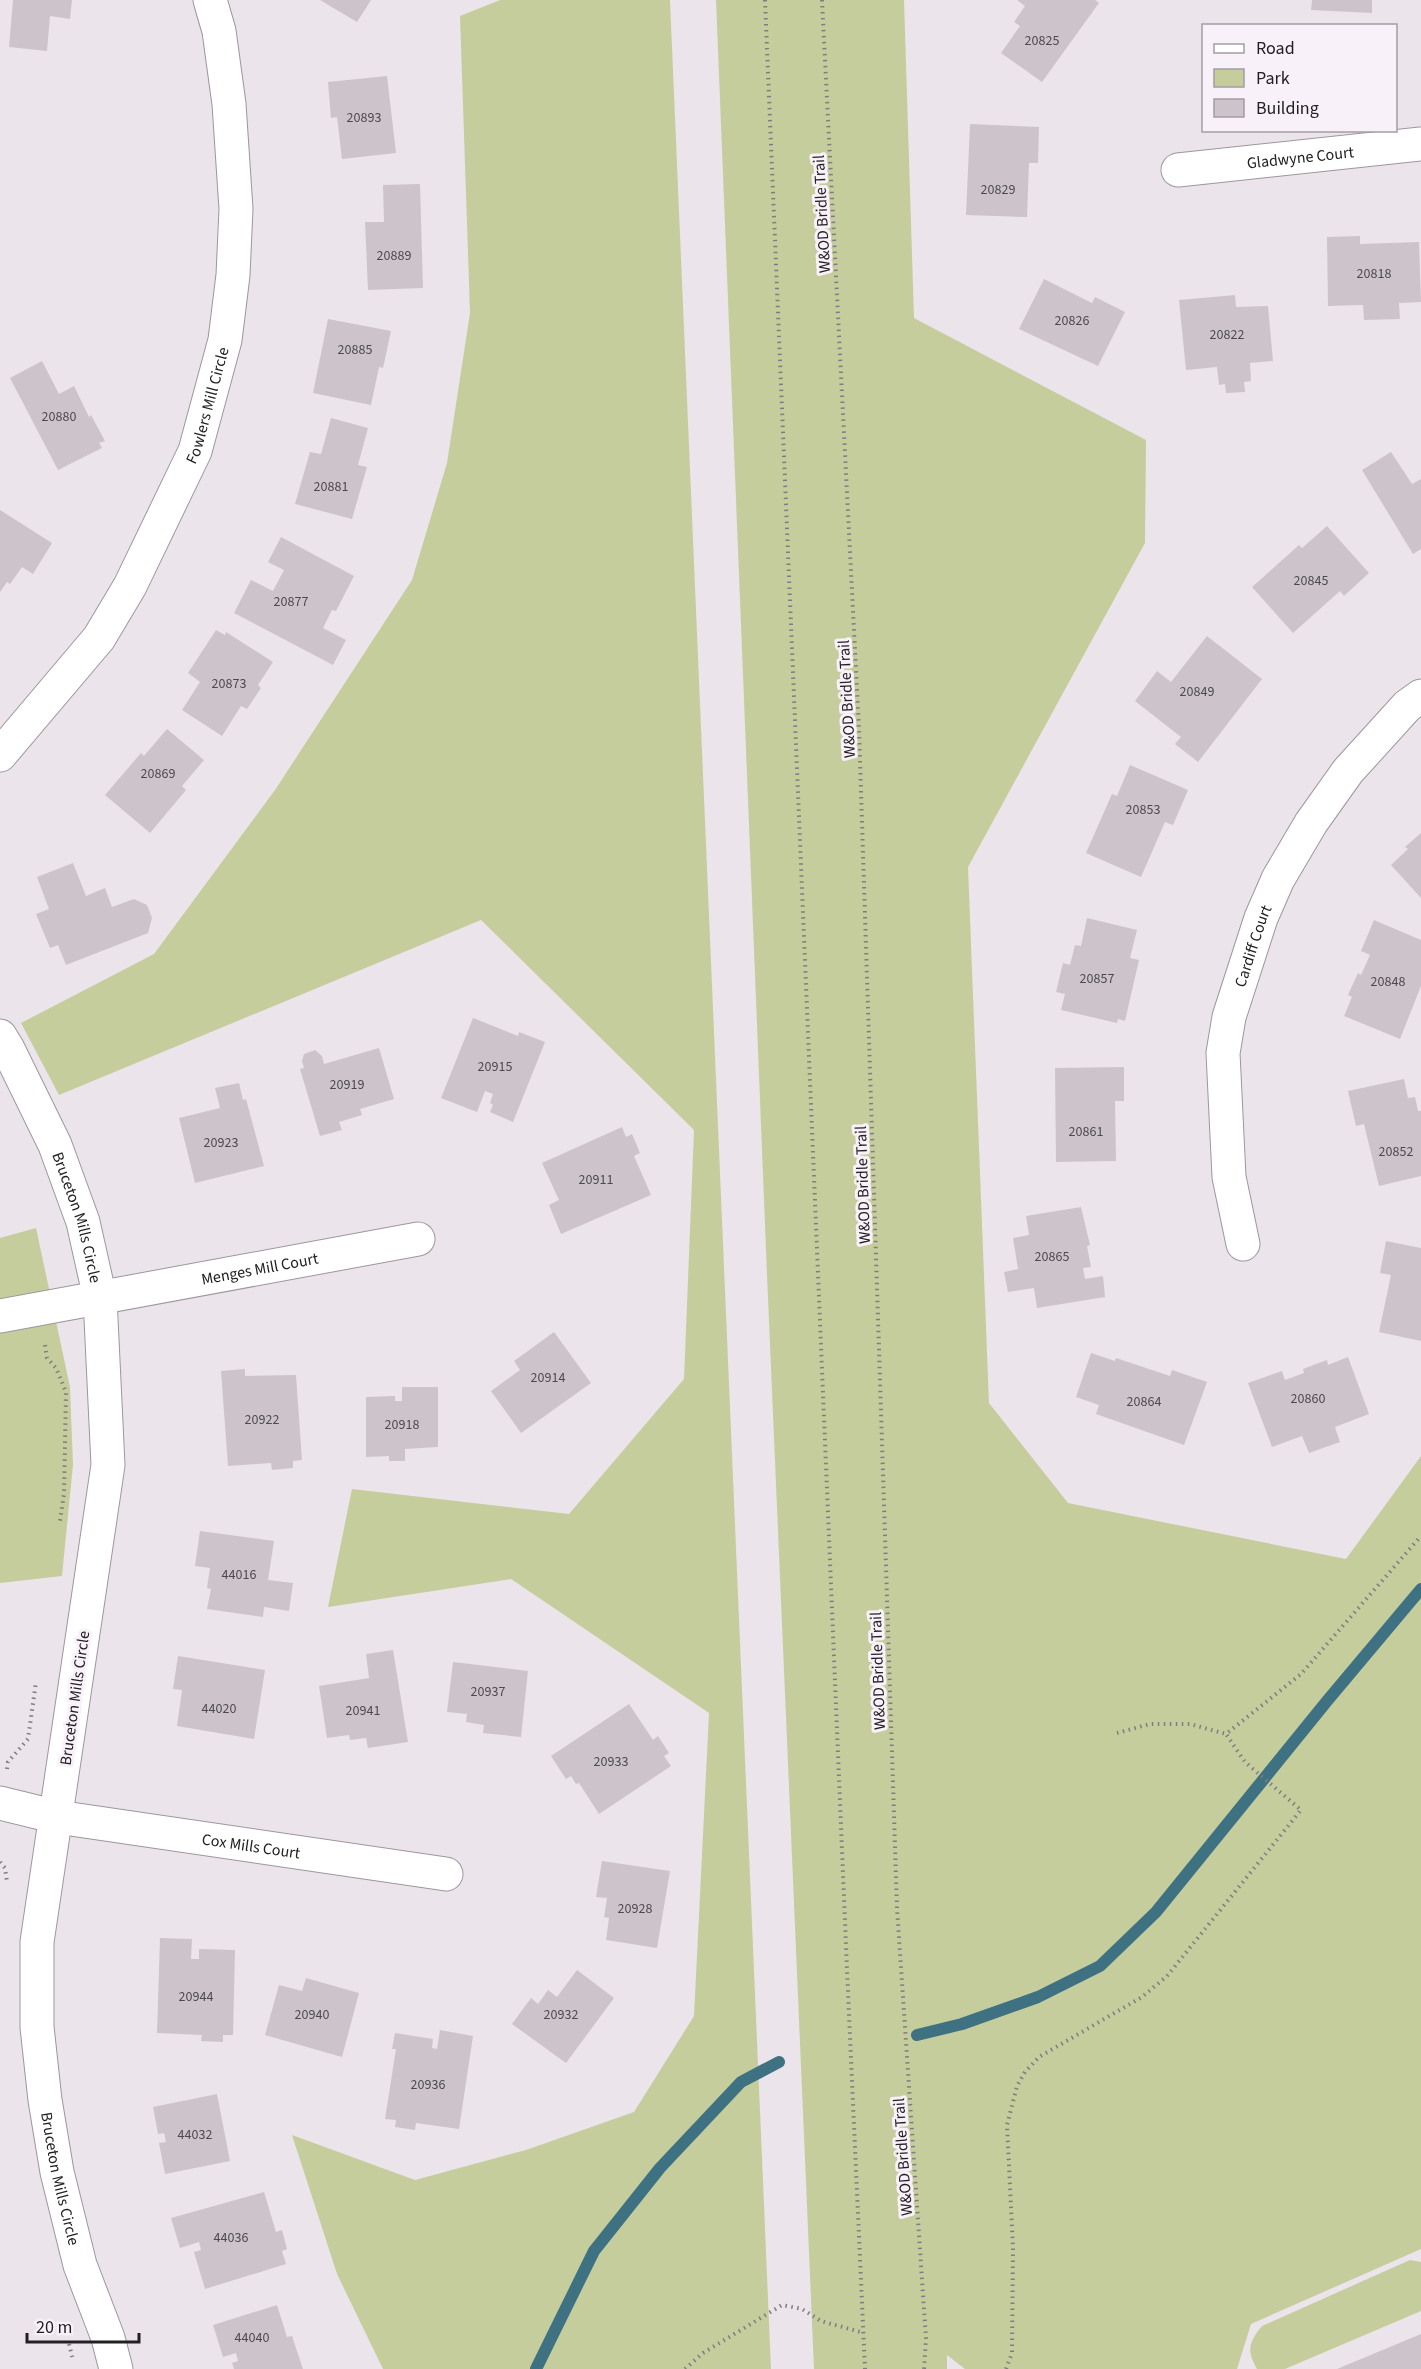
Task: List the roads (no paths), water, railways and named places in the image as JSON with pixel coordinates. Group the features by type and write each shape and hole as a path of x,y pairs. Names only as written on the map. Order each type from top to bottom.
{"street":[{"name":"Fowlers Mill Circle","path":"0,755 99,638 130,586 195,451 225,340 236,209 229,104 219,31 210,0"},
{"name":"Gladwyne Court","path":"1178,170 1421,144"},
{"name":"Cardiff Court","path":"1243,1244 1229,1177 1223,1053 1229,1017 1254,940 1278,879 1311,823 1348,771 1407,706 1421,696"},
{"name":"Bruceton Mills Circle","path":"0,1036 55,1145 83,1222 100,1298 108,1465 37,1942 37,2027 45,2100 57,2172 81,2265 108,2338 116,2369"},
{"name":"Menges Mill Court","path":"0,1316 418,1239"},
{"name":"Cox Mills Court","path":"1,1803 57,1817 446,1874"}],"waterway":[{"path":"917,2035 962,2024 1038,1997 1100,1966 1156,1912 1421,1589"},
{"path":"536,2369 594,2251 660,2168 741,2082 779,2062"}]}
